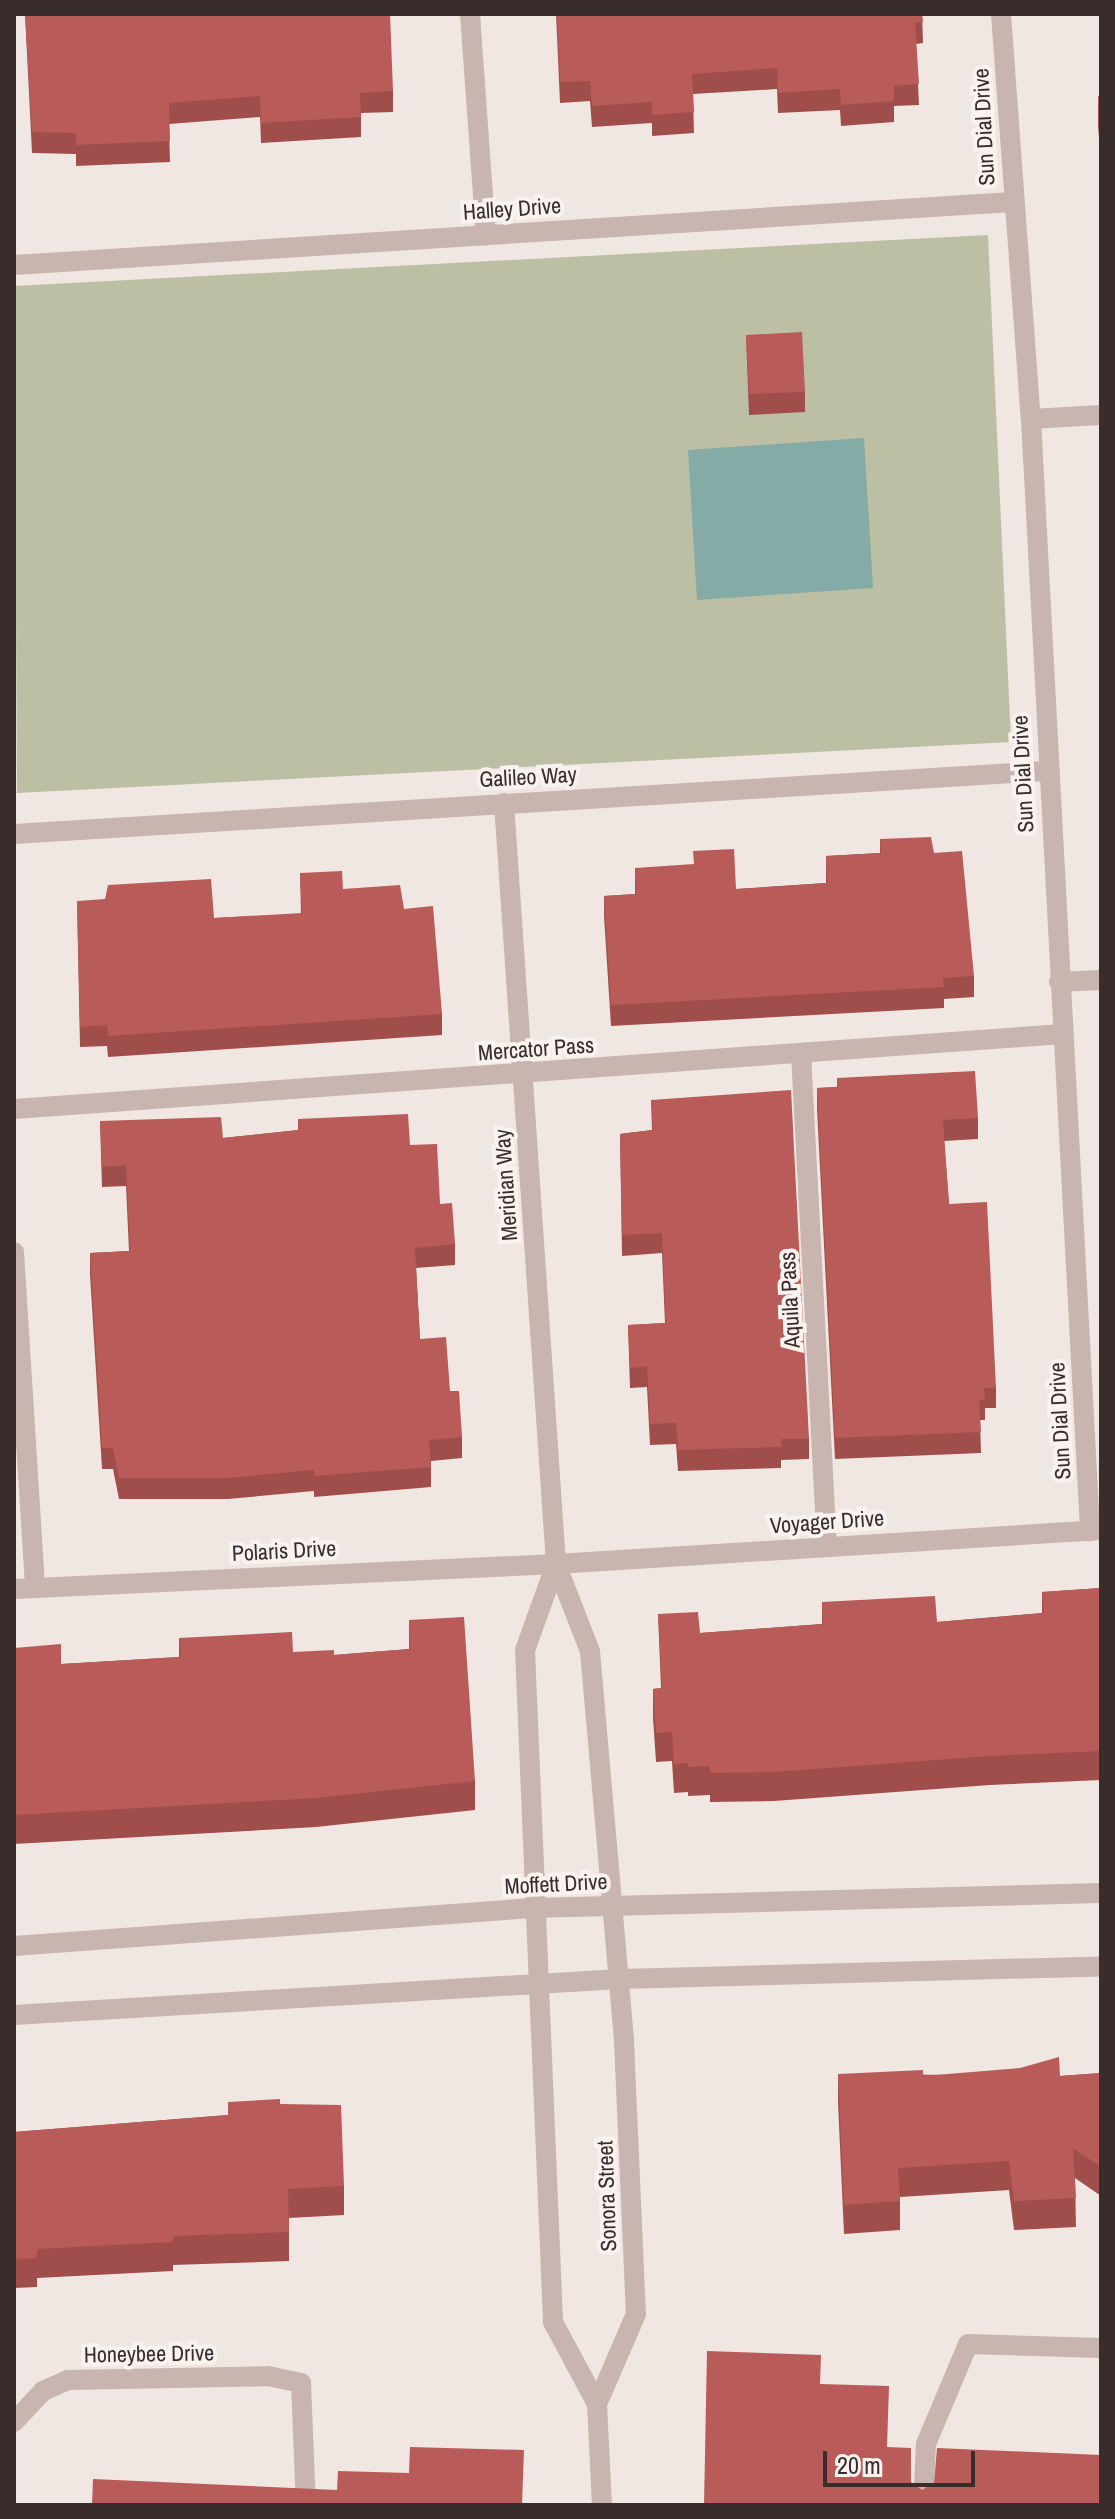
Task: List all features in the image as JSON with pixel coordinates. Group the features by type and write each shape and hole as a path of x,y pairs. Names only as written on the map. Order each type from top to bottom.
{"street":[{"path":"470,14 486,235"},
{"name":"Sun Dial Drive","path":"1001,14 1012,202 1031,419 1046,771 1096,1531"},
{"name":"Halley Drive","path":"14,265 1012,202"},
{"path":"1031,419 1101,415"},
{"name":"Galileo Way","path":"14,834 1046,771"},
{"name":"Meridian Way","path":"504,803 556,1564 590,1651 616,1905 620,1979"},
{"path":"1059,982 1101,980"},
{"name":"Mercator Pass","path":"14,1109 1062,1034"},
{"name":"Aquila Pass","path":"801,1053 827,1545"},
{"path":"14,1252 35,1588"},
{"name":"Voyager Drive","path":"556,1564 827,1545 1096,1531"},
{"name":"Meridian Way","path":"537,1983 525,1650 556,1564"},
{"name":"Polaris Drive","path":"14,1589 556,1564"},
{"name":"Moffett Drive","path":"14,1946 533,1908 1101,1893"},
{"path":"14,2015 620,1979 1101,1966"},
{"name":"Sonora Street","path":"597,2404 636,2314 620,1979"},
{"name":"Sonora Street","path":"537,1983 553,2322 597,2404 602,2505"},
{"path":"923,2505 926,2444 968,2344 1101,2348"},
{"name":"Honeybee Drive","path":"14,2422 43,2391 68,2380 268,2376 301,2383 306,2505"}],"green space":[{"path":"988,235 1011,742 17,793 14,286"}],"water":[{"path":"864,438 873,588 697,600 688,450"}],"building":[{"path":"25,14 390,14 393,91 360,93 361,117 261,123 260,96 169,103 170,141 76,145 76,133 32,132"},
{"path":"557,14 922,14 923,22 915,23 919,84 894,86 894,101 841,105 840,89 778,93 777,68 692,74 694,112 652,115 652,102 592,106 590,81 560,82"},
{"path":"1098,96 1101,96 1101,138"},
{"path":"802,332 805,392 749,394 746,335"},
{"path":"931,837 934,853 962,851 974,976 943,978 944,987 611,1005 604,896 636,894 635,868 694,864 693,851 734,849 736,889 827,883 826,856 881,853 880,839"},
{"path":"342,871 343,889 400,885 404,909 433,906 442,1014 108,1036 107,1025 80,1027 77,901 105,899 108,885 211,879 214,918 302,913 300,873"},
{"path":"975,1071 978,1118 943,1120 949,1204 987,1202 996,1388 984,1388 985,1399 979,1400 981,1432 835,1438 817,1088 838,1087 837,1078"},
{"path":"791,1090 809,1439 781,1439 781,1447 678,1450 676,1423 650,1424 647,1366 630,1368 628,1325 666,1323 662,1233 622,1235 620,1134 653,1130 651,1100"},
{"path":"408,1114 410,1145 437,1144 440,1204 452,1203 455,1244 415,1248 420,1339 446,1337 450,1391 459,1391 462,1437 429,1440 431,1467 314,1476 314,1470 228,1478 119,1478 113,1448 102,1448 90,1253 130,1251 126,1165 102,1167 100,1121 221,1117 223,1138 299,1130 298,1119"},
{"path":"1101,1588 1101,1751 774,1772 710,1773 710,1766 674,1764 672,1732 656,1733 653,1689 662,1688 658,1614 698,1612 700,1633 823,1624 822,1602 935,1596 937,1622 1044,1613 1042,1592"},
{"path":"464,1617 475,1781 316,1798 14,1815 14,1648 61,1644 61,1664 181,1657 179,1638 292,1632 293,1652 334,1650 334,1655 410,1649 409,1620"},
{"path":"1059,2057 1060,2076 1101,2073 1101,2167 1073,2148 1076,2198 1014,2201 1009,2161 898,2168 900,2201 844,2205 838,2074 923,2070 923,2076 1020,2068"},
{"path":"280,2099 280,2104 341,2105 344,2186 288,2189 289,2232 173,2236 173,2242 37,2249 37,2258 14,2259 14,2132 228,2115 228,2102"},
{"path":"707,2351 821,2355 820,2384 889,2386 887,2447 911,2448 911,2482 922,2490 934,2483 937,2448 1101,2455 1101,2505 704,2505"},
{"path":"410,2447 524,2450 522,2505 92,2505 93,2479 337,2490 338,2471 409,2473"}]}
